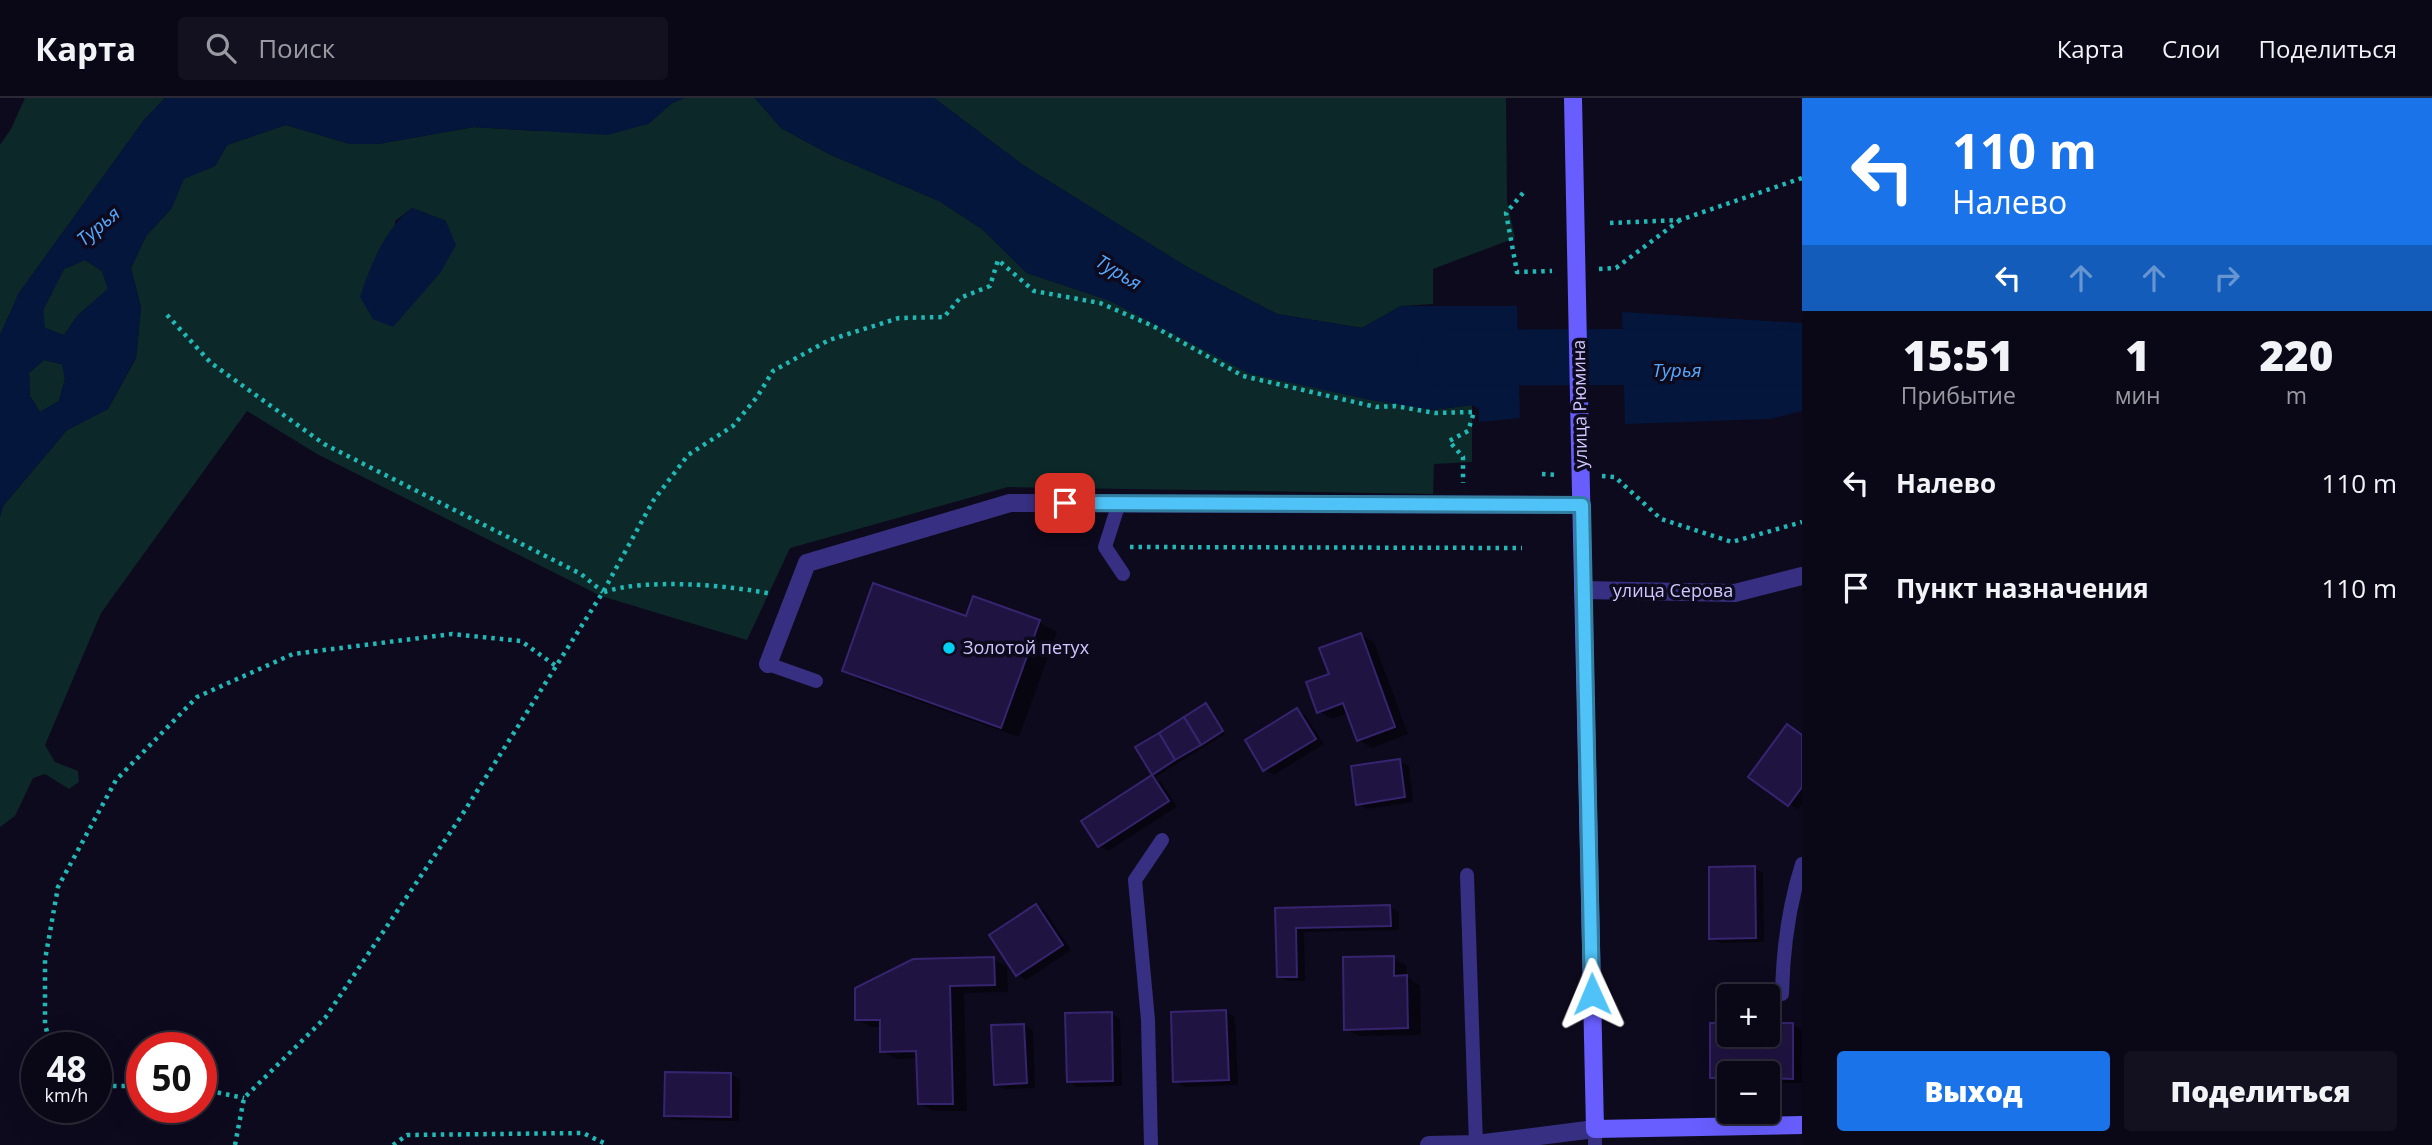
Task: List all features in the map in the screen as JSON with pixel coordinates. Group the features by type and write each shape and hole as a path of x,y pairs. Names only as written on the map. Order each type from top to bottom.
{"main road":[{"name":"улица Рюмина","path":"1573,98 1595,1137"},
{"path":"1595,1137 1802,1125"}],"street":[{"path":"768,664 807,563 1010,503 1582,505"},
{"name":"улица Серова","path":"1584,590 1735,593 1802,576"},
{"path":"1429,1145 1595,1137"}],"lane":[{"path":"1119,503 1105,547 1123,574"},
{"path":"768,664 816,681"},
{"path":"1151,1145 1148,1020 1135,880 1162,840"},
{"path":"1782,994 1788,906 1802,864"},
{"path":"1467,875 1467,1144"}],"path":[{"path":"1611,223 1680,220 1802,178"},
{"path":"1517,272 1506,214 1522,193"},
{"path":"235,1145 244,1098 325,1018 460,818 603,592 660,492 688,455 733,426 773,371 829,340 899,318 944,317 961,298 990,286 998,260 1034,291 1100,303 1153,327 1243,376 1376,407 1395,406 1435,413 1474,412 1468,431 1449,441 1463,457"},
{"path":"167,315 211,363 324,444 581,573 603,592"},
{"path":"1615,477 1661,519 1732,542 1802,522"},
{"path":"1105,547 1522,548"},
{"path":"603,592 634,586 663,585 757,591 793,598"},
{"path":"47,1032 45,960 58,887 116,779 197,697 293,654 452,634 521,641 556,666"},
{"path":"217,1092 244,1098"},
{"path":"393,1145 407,1135 583,1133 608,1145"}],"green space":[{"path":"25,98 165,98 144,120 19,293 0,335 0,145 11,129"},
{"path":"684,98 755,98 781,128 829,154 939,201 982,229 1027,273 1108,300 1155,322 1330,390 1433,410 1472,405 1472,462 1434,464 1433,494 1008,487 790,548 747,640 601,596 317,454 247,411 101,613 45,745 55,762 78,771 79,782 69,789 45,774 33,778 15,816 0,827 0,517 3,506 67,430 108,409 136,358 141,308 131,268 146,236 171,209 184,178 215,166 227,145 286,125 350,144 378,144 474,127 538,131 648,124 672,103","holes":["412,208 446,221 413,301 393,326 395,221"]},
{"path":"934,98 1506,98 1507,201 1515,238 1433,269 1433,304 1401,306 1362,328 1277,314 1187,267 1023,165"},
{"path":"85,260 102,271 108,289 78,315 64,335 44,328 43,310 64,269"},
{"path":"44,360 62,364 65,379 59,401 40,412 30,396 29,373"}],"water":[{"path":"165,98 684,98 672,103 648,124 607,135 474,127 378,144 350,144 286,125 227,145 215,166 184,179 171,209 146,236 131,268 141,308 136,357 108,409 67,430 3,506 0,517 0,335 19,293 144,120","holes":["85,260 102,271 108,289 78,315 64,335 45,328 43,310 64,269","44,360 62,364 65,379 59,401 40,412 30,396 29,373"]},
{"path":"755,98 934,98 1023,165 1187,267 1277,314 1362,328 1401,306 1517,306 1520,418 1479,422 1479,409 1472,405 1433,410 1370,400 1250,374 1108,300 1027,273 982,229 939,201 829,154 781,128"},
{"path":"412,208 446,221 456,245 441,272 393,327 373,319 360,297 386,237"},
{"name":"Турья","path":"1622,312 1802,323 1802,411 1770,419 1625,424"}],"building":[{"path":"873,583 966,616 973,596 1040,620 1001,728 842,671"},
{"path":"1361,633 1395,727 1357,741 1343,703 1317,713 1306,682 1329,674 1319,648"},
{"path":"1206,703 1223,731 1201,745 1184,717"},
{"path":"1297,708 1316,739 1263,771 1245,740"},
{"path":"1184,717 1201,745 1175,760 1159,733"},
{"path":"1787,724 1802,735 1802,787 1788,806 1748,777"},
{"path":"1159,733 1175,760 1152,775 1135,747"},
{"path":"1400,759 1405,797 1356,805 1351,766"},
{"path":"1152,775 1169,801 1098,847 1081,821"},
{"path":"1755,866 1756,938 1709,939 1709,867"},
{"path":"1036,904 1063,945 1016,976 989,935"},
{"path":"1390,905 1391,926 1296,928 1297,977 1277,977 1275,908"},
{"path":"1394,956 1394,976 1407,975 1408,1028 1344,1030 1343,957"},
{"path":"994,957 995,985 950,986 953,1104 918,1104 916,1051 880,1052 880,1020 855,1020 855,988 913,959"},
{"path":"1226,1010 1229,1080 1173,1082 1171,1012"},
{"path":"1112,1012 1113,1081 1067,1082 1065,1013"},
{"path":"1710,1023 1717,1023 1717,1047 1780,1047 1780,1023 1793,1023 1793,1079 1780,1078 1780,1061 1717,1061 1717,1078 1710,1078"},
{"path":"1024,1024 1027,1083 994,1085 991,1025"},
{"path":"665,1072 731,1073 731,1117 664,1116"}],"waterway":[{"name":"Турья","path":"1444,358 1802,356"}],"place":[{"name":"Золотой петух","path":"949,648"}],"route":[{"path":"1065,503 1582,505 1592,994"}]}
